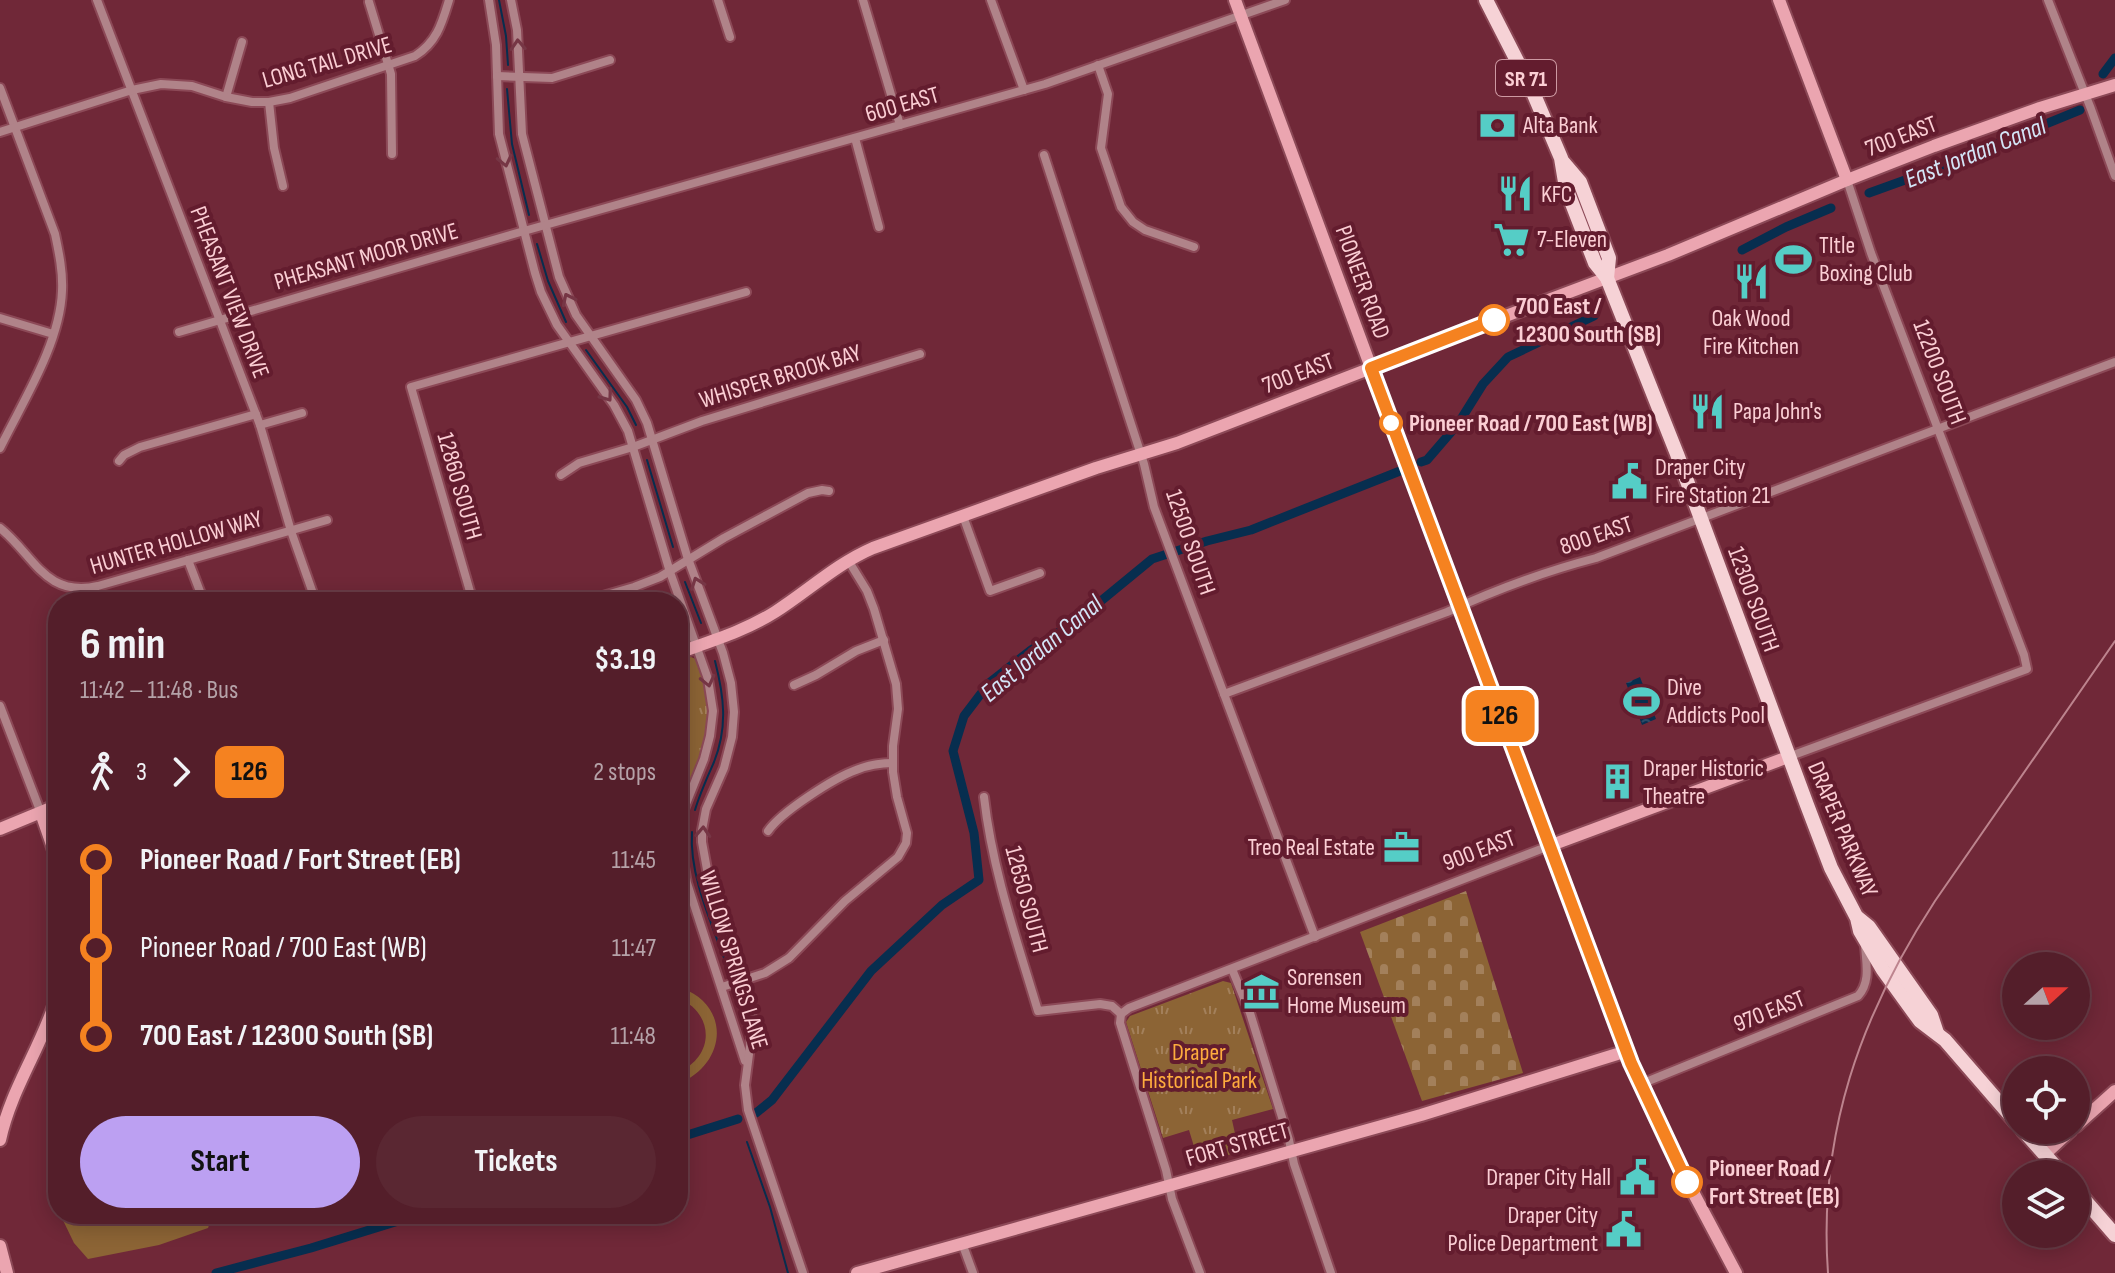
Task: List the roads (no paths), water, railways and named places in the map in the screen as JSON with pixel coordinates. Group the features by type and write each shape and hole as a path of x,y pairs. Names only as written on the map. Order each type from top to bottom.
{"main road":[{"name":"12300 SOUTH","path":"1484,1 1532,90 1561,158 1580,182 1609,258 1607,278 1660,408 1788,757"},
{"name":"DRAPER PARKWAY","path":"1788,757 1831,868 1865,940 1909,1009 1937,1033 2002,1106"},
{"name":"DRAPER PARKWAY","path":"1857,918 1869,927 1931,1015 1937,1033"},
{"path":"2036,1144 2050,1160"},
{"path":"2090,1206 2115,1235"}],"street":[{"name":"PHEASANT VIEW DRIVE","path":"97,0 256,414 312,592"},
{"name":"LONG TAIL DRIVE","path":"0,132 132,90 161,84 180,84 252,102 290,98 415,56 431,43 442,24 449,0"},
{"name":"WILLOW SPRINGS LANE","path":"489,0 495,32 499,134 541,292 567,342 614,405 628,431 677,592"},
{"name":"WILLOW SPRINGS LANE","path":"511,0 517,30 522,134 563,288 589,335 636,400 647,423 731,683 734,724 727,759 706,809 702,842 708,875 744,981 752,1019 752,1040 746,1070 748,1110 803,1273"},
{"path":"718,0 730,37"},
{"path":"863,0 900,125"},
{"path":"991,0 1024,90"},
{"name":"PIONEER ROAD","path":"1235,0 1627,1051 1668,1145 1736,1273"},
{"name":"600 EAST","path":"524,231 1053,82 1285,0"},
{"name":"12200 SOUTH","path":"1779,0 2027,669"},
{"path":"2048,0 2115,176"},
{"path":"369,2 389,66 392,154"},
{"path":"226,97 242,42"},
{"path":"497,76 557,77 610,60"},
{"path":"1098,65 1108,94 1101,148 1121,207 1133,222 1145,230 1194,247"},
{"name":"700 EAST","path":"688,649 773,613 826,574 873,548 1096,468 1141,455 1722,234 1934,146 2115,85"},
{"path":"0,88 49,216 59,254 62,291 47,352 0,448"},
{"path":"269,102 274,148 283,186"},
{"path":"855,138 879,227"},
{"name":"12500 SOUTH","path":"1044,155 1151,485 1154,507 1315,937"},
{"name":"PHEASANT MOOR DRIVE","path":"179,332 524,231"},
{"path":"567,342 746,292"},
{"path":"0,318 53,334"},
{"name":"12860 SOUTH","path":"469,592 411,387 567,342"},
{"name":"WHISPER BROOK BAY","path":"561,475 579,463 702,421 920,354"},
{"name":"800 EAST","path":"1224,694 1596,558 2115,362"},
{"path":"260,425 302,413"},
{"path":"119,461 140,447 256,414"},
{"path":"617,592 670,572 724,538 808,493 829,491"},
{"path":"963,516 990,591 1040,573"},
{"name":"HUNTER HOLLOW WAY","path":"0,528 54,582 81,589 327,520"},
{"path":"188,560 200,592"},
{"path":"722,987 765,973 789,958 845,901 902,853 906,843 907,833 897,797 893,763 898,699 895,681 871,600 848,560"},
{"name":"WILLOW SPRINGS LANE","path":"688,621 710,689 712,724 704,759 688,799"},
{"path":"794,685 856,651 884,640"},
{"name":"900 EAST","path":"1121,1014 1129,1008 1549,846 2027,669"},
{"path":"0,706 48,833"},
{"path":"768,831 780,818 846,774 870,765 893,763"},
{"name":"12650 SOUTH","path":"984,797 998,870 1038,1011 1100,1004 1112,1006 1121,1014"},
{"path":"0,829 48,810"},
{"name":"WILLOW SPRINGS LANE","path":"688,886 743,1050 746,1070"},
{"name":"970 EAST","path":"1641,1084 1861,994 1866,981 1865,940"},
{"path":"1232,969 1250,1013 1294,1164 1331,1273"},
{"path":"1121,1014 1120,1023 1166,1170 1172,1199 1200,1273"},
{"path":"0,1140 14,1093 48,1021"},
{"name":"FORT STREET","path":"857,1273 1451,1107 1627,1051"},
{"path":"2090,1113 2115,1091"},
{"path":"2045,1154 2056,1144"},
{"path":"962,1243 973,1273"},
{"path":"0,1246 7,1273"}],"water":[{"name":"Dive Addicts Pool","path":"1640,677 1656,719 1642,725 1626,683"}],"waterway":[{"path":"499,0 508,65"},
{"name":"East Jordan Canal","path":"2103,74 2115,58"},
{"path":"507,89 512,144 529,215"},
{"name":"East Jordan Canal","path":"1869,193 2080,110"},
{"name":"East Jordan Canal","path":"1742,250 1831,208"},
{"path":"537,244 548,281 566,322"},
{"name":"East Jordan Canal","path":"1421,462 1427,460 1458,424 1483,384 1508,357 1594,316"},
{"path":"586,350 627,407 636,425"},
{"path":"647,460 673,547"},
{"name":"East Jordan Canal","path":"756,1113 772,1100 871,971 942,905 979,880 974,833 953,751 964,716 989,683 1031,650 1079,619 1152,559 1251,530 1400,471"},
{"path":"685,582 701,623"},
{"path":"695,810 714,762 723,724 721,687 715,661"},
{"path":"692,832 698,883 727,966"},
{"name":"East Jordan Canal","path":"688,1135 738,1119"},
{"path":"747,1142 770,1207 788,1273"},
{"name":"East Jordan Canal","path":"216,1273 389,1224"}],"tram line":[{"path":"1828,1273 1830,1172 1838,1125 1850,1078 1885,988 1935,901 2115,641"}],"place":[{"name":"Alta Bank","path":"1497,125"},
{"name":"KFC","path":"1515,194"},
{"name":"7-Eleven","path":"1511,239"},
{"name":"TItle Boxing Club","path":"1793,259"},
{"name":"Oak Wood Fire Kitchen","path":"1751,281"},
{"name":"700 East / 12300 South (SB)","path":"1494,320"},
{"name":"Papa John's","path":"1707,411"},
{"name":"Pioneer Road / 700 East (WB)","path":"1391,423"},
{"name":"Draper City Fire Station 21","path":"1629,481"},
{"name":"Dive Addicts Pool","path":"1641,701"},
{"name":"Draper Historic Theatre","path":"1617,782"},
{"name":"Treo Real Estate","path":"1401,847"},
{"name":"Sorensen Home Museum","path":"1261,991"},
{"name":"Draper City Hall","path":"1637,1177"},
{"name":"Pioneer Road / Fort Street (EB)","path":"1687,1182"},
{"name":"Draper City Police Department","path":"1624,1229"}],"park label":[{"name":"Draper Historical Park","path":"1199,1066"}]}
